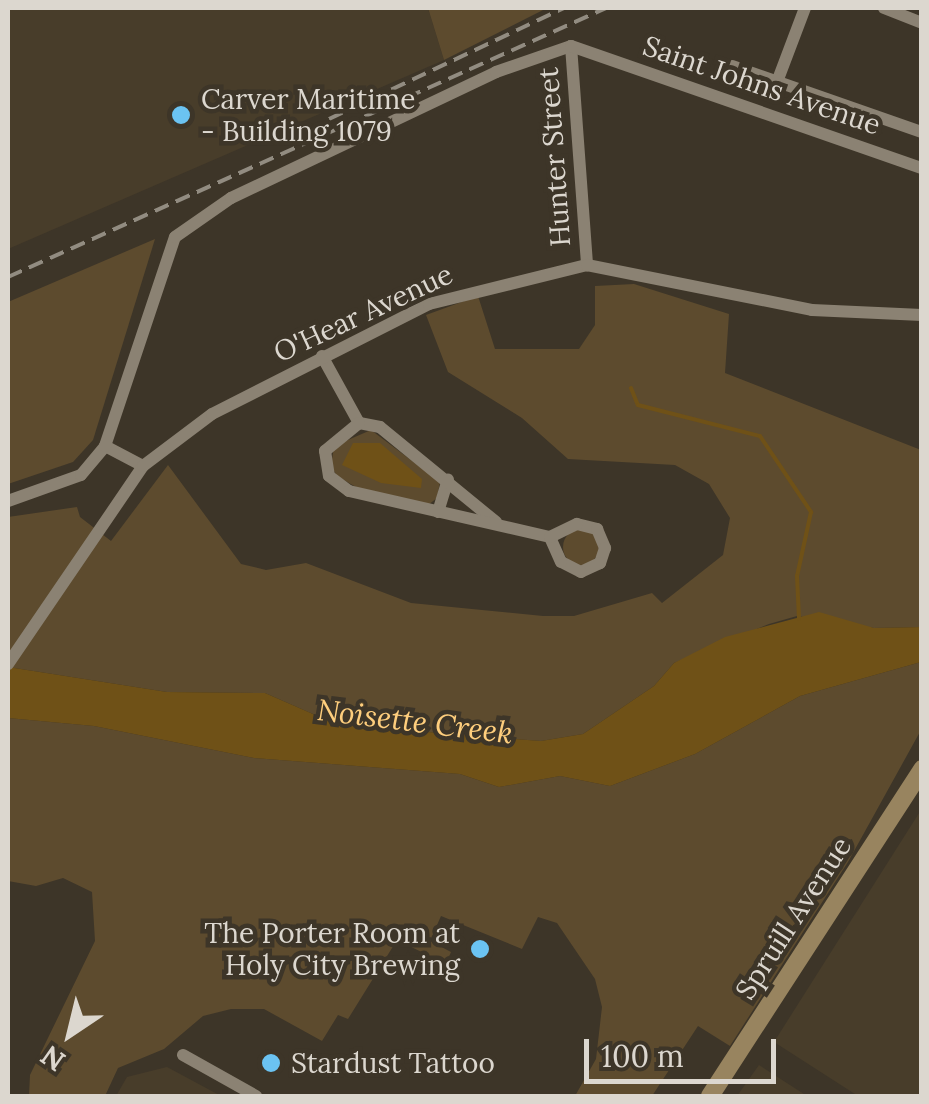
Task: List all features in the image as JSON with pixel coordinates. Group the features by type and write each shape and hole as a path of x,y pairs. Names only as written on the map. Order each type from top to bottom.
{"street":[{"path":"777,82 805,8"},
{"path":"884,8 922,23"},
{"path":"8,501 81,475 106,446 175,237 231,198 496,72 571,46"},
{"name":"Saint Johns Avenue","path":"571,46 922,168"},
{"name":"Hunter Street","path":"571,46 586,265"},
{"path":"732,66 922,132"},
{"name":"O'Hear Avenue","path":"8,664 143,466 212,414 322,356 476,288 586,265 812,310 922,315"},
{"path":"322,356 359,423 400,439 496,522"},
{"path":"359,423 325,451 329,476 349,490 550,537 589,524 604,538 604,556 594,568 574,571 561,562 550,537"},
{"path":"106,446 143,466"},
{"path":"438,512 448,480"},
{"name":"Spruill Avenue","path":"710,1096 922,769"},
{"path":"182,1054 256,1096"}],"shaded area":[{"path":"8,8 428,8 444,60 8,249"},
{"path":"428,8 547,8 444,60"},
{"path":"155,239 93,440 73,462 8,484 8,302"},
{"path":"634,284 729,314 725,373 921,450 921,627 874,628 797,616 769,624 674,663 654,686 583,734 541,741 338,725 265,693 167,692 8,667 8,517 77,507 80,517 111,541 168,465 241,564 266,570 306,563 411,603 543,616 574,616 652,593 662,603 723,555 730,518 709,484 675,465 568,459 522,418 448,372 426,315 478,296 495,349 579,349 595,325 595,286"},
{"path":"371,430 440,482 437,498 428,505 361,490 337,476 331,466 334,446"},
{"path":"353,443 380,443 422,479 421,488 381,483 342,465"},
{"path":"581,529 594,534 599,547 594,560 581,565 568,560 563,547 568,534"},
{"path":"819,612 874,628 922,627 921,662 800,696 695,754 610,786 560,776 499,787 460,774 254,758 94,726 8,718 8,667 167,692 265,693 338,725 541,741 583,734 654,686 674,663 725,637"},
{"path":"921,662 921,730 848,862 730,1046 698,1026 652,1096 575,1096 596,1059 602,1007 595,979 557,923 538,917 522,949 441,916 430,941 451,952 446,964 397,940 348,1019 338,1015 322,1041 264,1009 231,1009 203,1016 164,1049 118,1068 105,1096 29,1096 30,1075 95,941 92,892 63,878 36,886 8,881 8,718 94,726 254,758 460,774 499,787 560,776 610,786 695,754 800,696"},
{"path":"921,810 921,1096 858,1096 774,1042"},
{"path":"759,1065 807,1096 737,1096"},
{"path":"167,1067 221,1096 116,1096 127,1077"}],"waterway":[{"path":"631,388 638,405 760,436 811,512 797,576 799,619"}],"railway":[{"path":"329,119 564,8"},
{"path":"8,277 606,8"}],"place":[{"name":"Carver Maritime - Building 1079","path":"181,115"},
{"name":"The Porter Room at Holy City Brewing","path":"480,949"},
{"name":"Stardust Tattoo","path":"271,1063"}],"water label":[{"name":"Noisette Creek","path":"415,721"}]}
